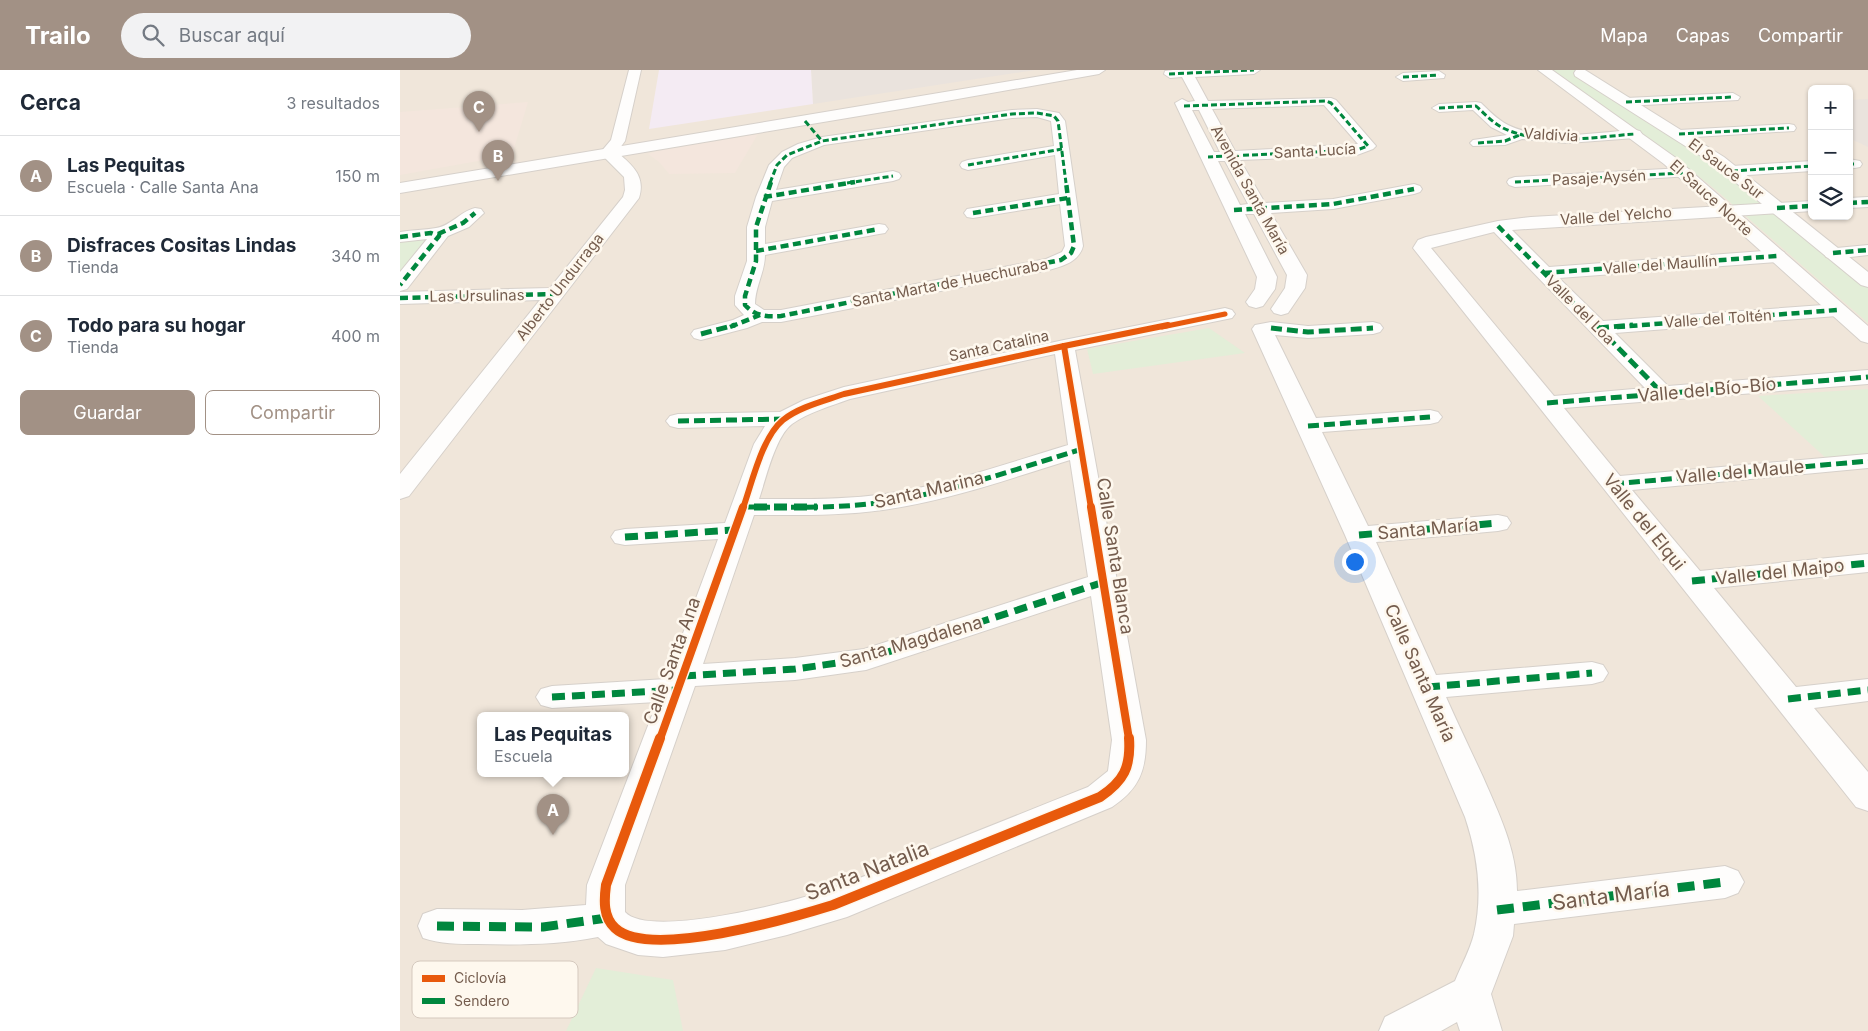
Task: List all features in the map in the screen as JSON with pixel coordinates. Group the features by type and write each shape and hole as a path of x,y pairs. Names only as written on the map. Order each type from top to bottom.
{"street":[{"path":"613,147 636,70"},
{"path":"739,127 805,121 1100,70"},
{"path":"1168,72 1254,70"},
{"name":"El Sauce Norte","path":"1544,70 1635,134 1684,174 1868,337"},
{"name":"El Sauce Sur","path":"1575,70 1679,134 1732,170 1868,281"},
{"name":"Avenida Santa María","path":"1168,72 1267,277 1265,288 1267,317"},
{"name":"Avenida Santa María","path":"1186,72 1230,156 1297,275 1297,284 1267,317"},
{"path":"1403,77 1436,73"},
{"path":"400,178 739,127 979,83 1049,78"},
{"path":"1593,104 1608,101 1626,102 1733,97"},
{"name":"Santa Lucía","path":"1184,106 1326,101 1331,103 1368,146 1357,150 1208,157"},
{"name":"Valdivia","path":"1439,108 1476,106 1503,128 1522,134 1554,137 1635,134"},
{"name":"Santa Marta de Huechuraba","path":"1012,114 1050,114 1057,118 1074,249 1070,256 1057,262 787,314 760,316 748,310 744,301 754,270 756,227 764,197 781,160 795,151 822,141 1012,114"},
{"path":"805,121 822,141"},
{"path":"1679,134 1789,128"},
{"path":"1478,143 1505,141 1522,134"},
{"path":"400,188 613,147"},
{"name":"Alberto Undurraga","path":"400,491 410,467 631,198 635,185 632,175 613,147"},
{"path":"968,165 1062,149"},
{"path":"1732,170 1808,166"},
{"name":"Pasaje Aysén","path":"1515,182 1684,174"},
{"path":"764,197 893,176"},
{"path":"1234,210 1345,203 1414,189"},
{"path":"972,213 1068,198"},
{"path":"1853,203 1868,202"},
{"name":"Valle del Yelcho","path":"1423,246 1432,241 1498,226 1531,222 1808,206"},
{"path":"400,237 438,234 463,224 475,213"},
{"name":"Valle del Loa","path":"1498,226 1663,394"},
{"path":"756,251 879,229"},
{"path":"400,285 439,238 438,234"},
{"name":"Valle del Elqui","path":"1423,246 1424,252 1868,797"},
{"path":"1833,253 1868,250"},
{"name":"Valle del Maullín","path":"1544,273 1776,256"},
{"name":"Las Ursulinas","path":"400,298 554,294"},
{"path":"1267,317 1251,329 1232,324 1225,314 1226,310 1232,306 1267,317 1308,332 1372,328"},
{"name":"Valle del Toltén","path":"1598,328 1837,310"},
{"name":"Santa Catalina","path":"784,419 812,405 844,394 1064,346 1225,314"},
{"path":"701,334 740,324 760,316"},
{"name":"Calle Santa María","path":"1267,317 1308,426 1359,534 1427,687 1483,817 1493,847 1498,878 1498,910 1475,1012"},
{"name":"Calle Santa Blanca","path":"1064,346 1129,740 1127,771"},
{"name":"Valle del Bío-Bío","path":"1547,403 1868,377"},
{"path":"1308,426 1430,416"},
{"path":"678,421 784,419"},
{"name":"Calle Santa Ana","path":"607,918 603,902 606,885 681,683 738,518 766,444 776,427 784,419"},
{"name":"Santa Marina","path":"625,537 738,518 884,502 947,489 1082,449"},
{"name":"Valle del Maule","path":"1612,484 1868,461"},
{"name":"Santa María","path":"1359,534 1498,523"},
{"name":"Valle del Maipo","path":"1692,581 1868,564"},
{"name":"Santa Magdalena","path":"552,696 681,683 866,659 1104,582"},
{"path":"1427,687 1592,673"},
{"path":"1788,699 1868,690"},
{"name":"Santa Natalia","path":"607,918 619,932 634,938 659,939 699,936 763,925 798,916 833,905 1100,796 1118,784 1127,771"},
{"name":"Santa María","path":"1498,910 1725,882"},
{"path":"437,926 549,928 576,926 607,918"},
{"path":"1400,1031 1475,1012"}],"shaded area":[{"path":"400,70 1868,70 1868,1031 400,1031"},
{"path":"659,70 811,70 813,104 649,129"},
{"path":"811,70 1035,70 813,104"},
{"path":"1868,99 1868,147 1853,140 1853,100"},
{"path":"528,102 512,155 400,175 400,112"},
{"path":"758,134 735,173 669,174 659,162 648,154 657,151"}],"green space":[{"path":"1547,70 1576,70 1709,158 1868,288 1868,323 1716,190 1683,164"},
{"path":"431,235 400,285 400,239"},
{"path":"1209,328 1245,353 1093,374 1087,349"},
{"path":"1868,389 1868,456 1827,459 1758,396"},
{"path":"596,968 673,980 683,1031 566,1031 572,1018 578,1018 578,1006"}],"marked path":[{"path":"1169,74 1254,70"},
{"path":"1403,77 1439,75"},
{"path":"1626,102 1733,97"},
{"path":"1184,106 1326,101 1331,103 1368,146 1357,150 1208,157"},
{"path":"1439,108 1476,106 1492,121 1503,128 1517,134 1532,137 1586,138 1635,134"},
{"path":"1037,113 1054,116 1058,121 1074,246 1068,256 1049,264 781,316 757,314 745,305 745,296 756,261 756,227 760,210 777,165 787,155 822,141 1012,114 1037,113"},
{"path":"805,121 822,141"},
{"path":"1679,134 1789,128"},
{"path":"1478,143 1505,141 1522,134"},
{"path":"968,165 1062,149"},
{"path":"1732,171 1808,166"},
{"path":"1515,182 1684,173"},
{"path":"764,197 893,176"},
{"path":"1234,210 1333,204 1414,189"},
{"path":"973,213 1068,198"},
{"path":"1853,203 1868,202"},
{"path":"1777,208 1808,206"},
{"path":"438,234 463,223 475,213"},
{"path":"1498,226 1663,394"},
{"path":"756,251 879,229"},
{"path":"400,237 431,233 439,236 400,285"},
{"path":"1833,253 1868,250"},
{"path":"1544,273 1777,256"},
{"path":"400,298 554,294"},
{"path":"1598,328 1837,310"},
{"path":"701,334 740,324 760,315"},
{"path":"1271,328 1308,332 1373,328"},
{"path":"1547,403 1868,377"},
{"path":"1308,426 1430,417"},
{"path":"678,421 784,419"},
{"path":"743,507 831,507 909,498 959,486 1082,449"},
{"path":"1613,484 1868,461"},
{"path":"1359,535 1498,523"},
{"path":"625,537 734,530"},
{"path":"1692,581 1868,563"},
{"path":"683,676 795,669 866,659 1104,582"},
{"path":"1427,687 1592,673"},
{"path":"552,697 678,690"},
{"path":"1788,699 1868,690"},
{"path":"1497,910 1725,882"},
{"path":"437,926 543,927 607,918"}],"cycle path":[{"path":"1064,346 1129,740 1127,767 1121,780 1116,786 1100,797 833,905 813,911 757,926 693,937 638,938 614,928 607,917 605,905 606,885 766,444 776,427 784,419 812,405 844,394 1064,346 1225,314"}],"place":[{"name":"Todo para su hogar","path":"479,132"},
{"name":"Disfraces Cositas Lindas","path":"498,181"},
{"name":"Las Pequitas","path":"553,835"}]}
